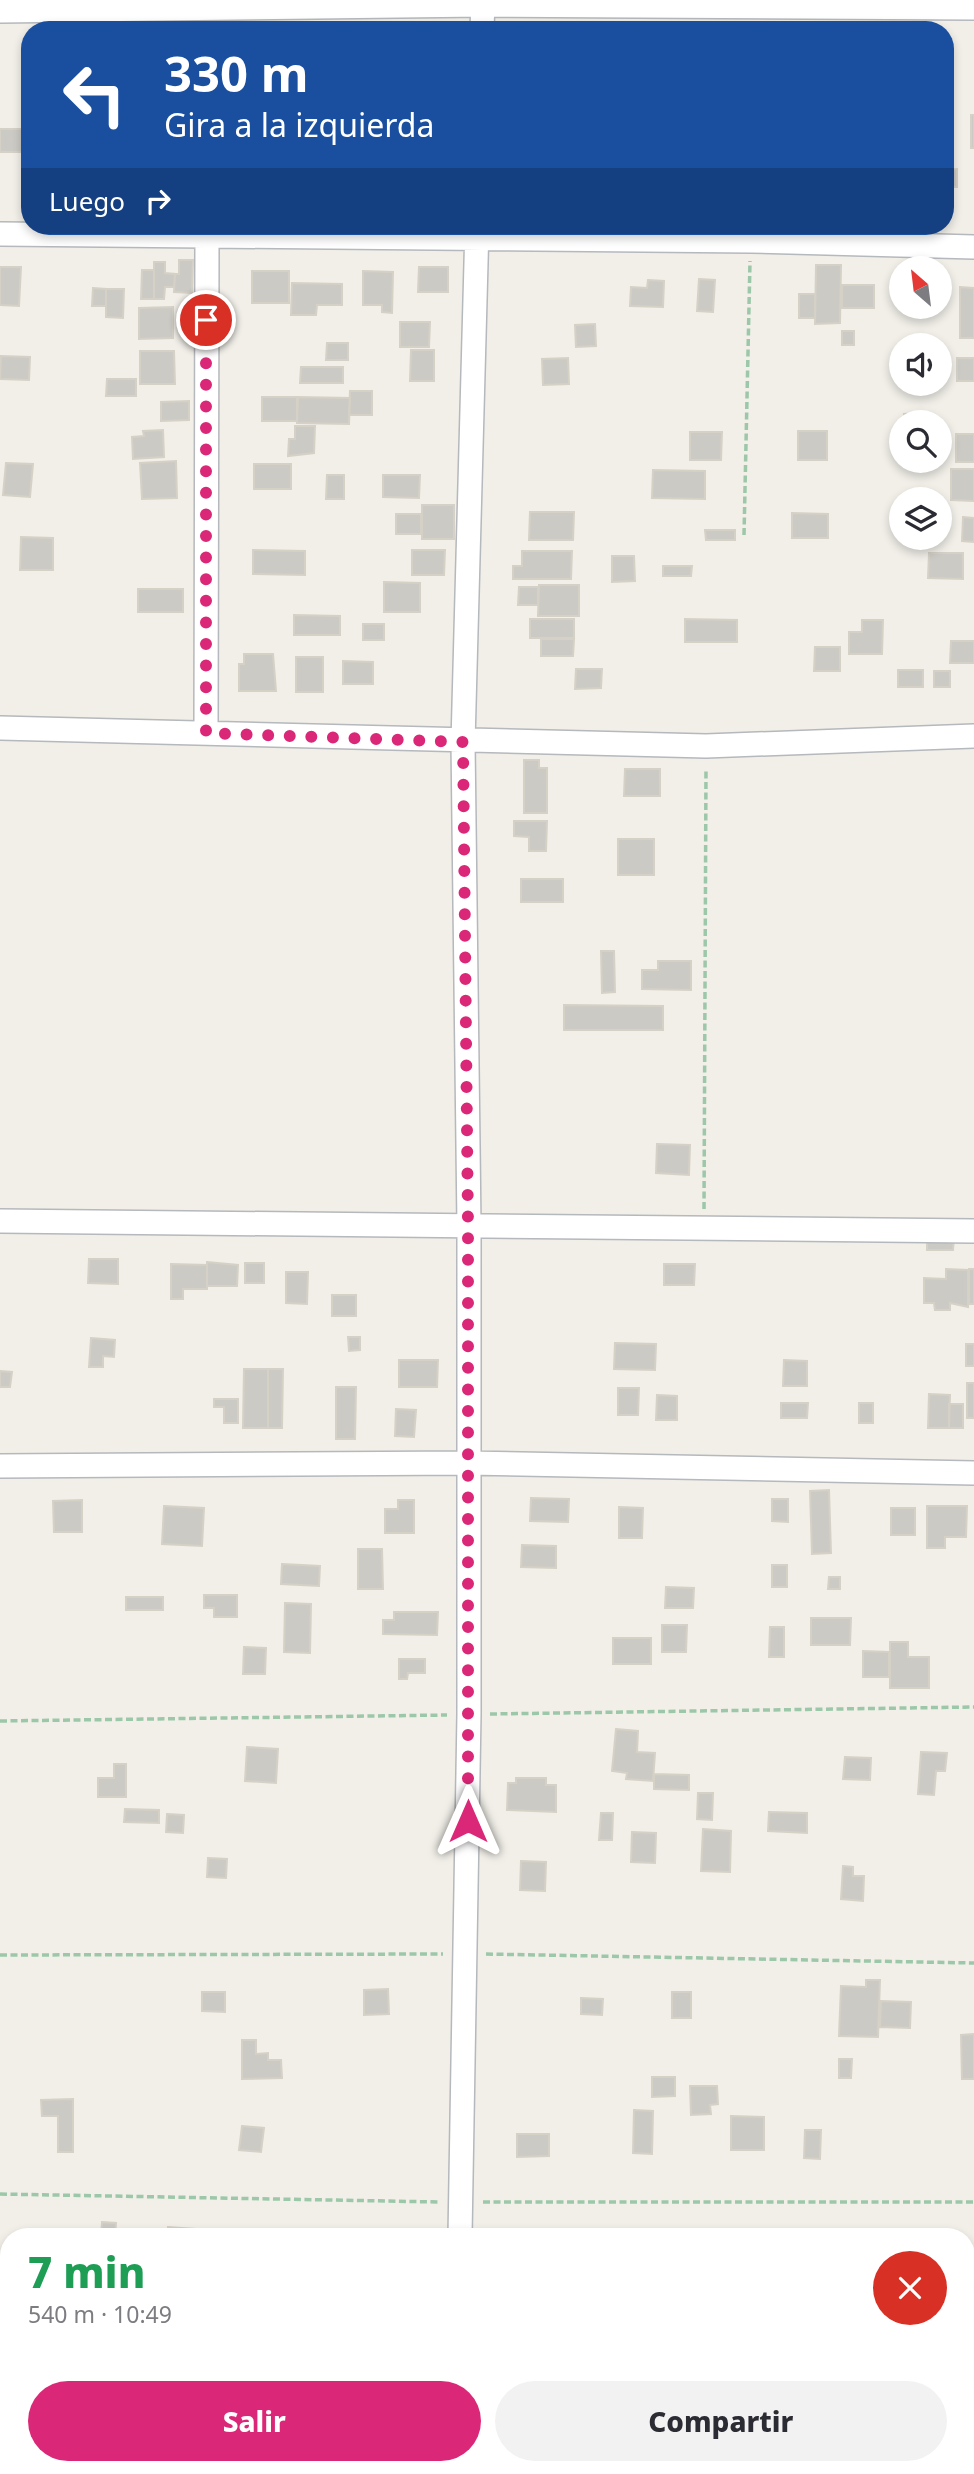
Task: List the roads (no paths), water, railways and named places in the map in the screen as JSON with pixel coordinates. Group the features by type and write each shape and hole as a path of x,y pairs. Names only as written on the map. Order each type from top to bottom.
{"street":[{"path":"482,21 483,3"},
{"path":"0,11 483,3 974,8"},
{"path":"0,234 21,234"},
{"path":"52,235 207,238 369,235"},
{"path":"460,2228 467,1927 468,1226 463,742 477,235"},
{"path":"538,235 974,247"},
{"path":"206,733 207,238"},
{"path":"0,728 463,742 706,746 974,736"},
{"path":"0,1221 974,1231"},
{"path":"0,1466 467,1463 974,1473"}]}
